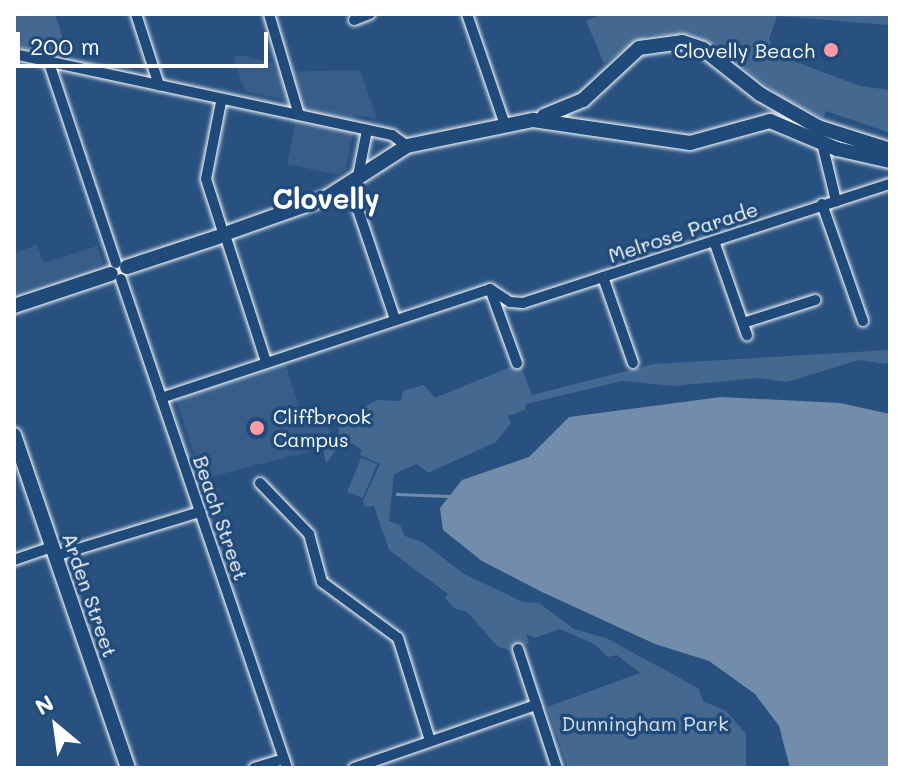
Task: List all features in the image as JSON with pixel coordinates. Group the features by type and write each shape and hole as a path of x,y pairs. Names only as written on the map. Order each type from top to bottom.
{"street":[{"path":"136,14 159,85"},
{"path":"269,14 299,115"},
{"path":"354,20 370,14"},
{"path":"467,14 505,125"},
{"path":"14,306 309,206 407,146 533,120 583,100 632,52 664,41 682,42 703,49 760,94 824,137 890,150"},
{"path":"14,54 159,85 221,102 399,137 407,146"},
{"name":"Beach Street","path":"49,63 286,763"},
{"path":"583,100 584,115 600,127"},
{"path":"221,102 206,179 266,362"},
{"path":"533,120 600,127 690,143 770,121 890,161"},
{"path":"358,176 367,130"},
{"path":"824,137 836,201"},
{"name":"Melrose Parade","path":"490,289 517,303 890,184"},
{"path":"343,187 356,204 395,319"},
{"path":"822,204 863,321"},
{"path":"714,241 747,335"},
{"path":"603,277 633,363"},
{"path":"161,398 490,289 517,363"},
{"path":"743,323 815,300"},
{"name":"Arden Street","path":"14,435 128,768"},
{"path":"260,483 309,534 322,582 398,638 430,741"},
{"path":"14,560 200,512"},
{"path":"518,649 557,768"},
{"path":"354,768 536,705"},
{"path":"254,768 286,763"}],"shaded area":[{"path":"240,55 272,63 276,72 360,70 377,119 356,115 346,169 338,175 287,164 295,126 282,99 245,91 233,57"},
{"path":"37,245 44,263 97,246 103,264 14,294 14,253"},
{"name":"Cliffbrook Campus","path":"285,363 302,417 322,410 332,439 321,441 323,448 202,479 176,399"},
{"path":"721,397 840,403 890,414 890,768 790,768 779,726 755,694 709,661 655,644 542,592 482,561 443,530 440,508 462,480 529,457 569,417"}],"green space":[{"path":"14,14 55,14 69,58 14,46"},
{"path":"601,14 890,14 890,25 777,16 769,39 775,54 860,86 890,90 890,133 826,111 823,118 783,98 714,45 689,34 648,35 604,63 586,21"},
{"name":"Dunningham Park","path":"890,350 887,364 859,360 787,382 758,378 673,386 622,381 526,404 525,410 508,416 511,423 496,442 428,473 417,464 394,474 389,521 400,525 405,536 422,542 464,574 523,602 539,603 574,629 606,638 698,688 703,701 726,711 746,734 746,768 568,768 547,707 640,673 617,655 608,657 594,644 560,629 535,638 526,634 529,643 510,650 498,647 467,612 454,608 445,598 448,594 389,550 374,506 365,507 363,501 380,464 360,455 362,450 353,444 337,448 326,464 323,448 340,444 338,426 343,419 377,400 401,401 403,391 424,385 435,398 520,363 532,395 654,364"},
{"path":"361,458 377,464 363,498 347,492"}],"waterway":[{"path":"397,494 449,496"}],"place":[{"name":"Clovelly Beach","path":"831,50"},
{"name":"Cliffbrook Campus","path":"257,428"}],"district":[{"name":"Clovelly","path":"326,198"}]}
